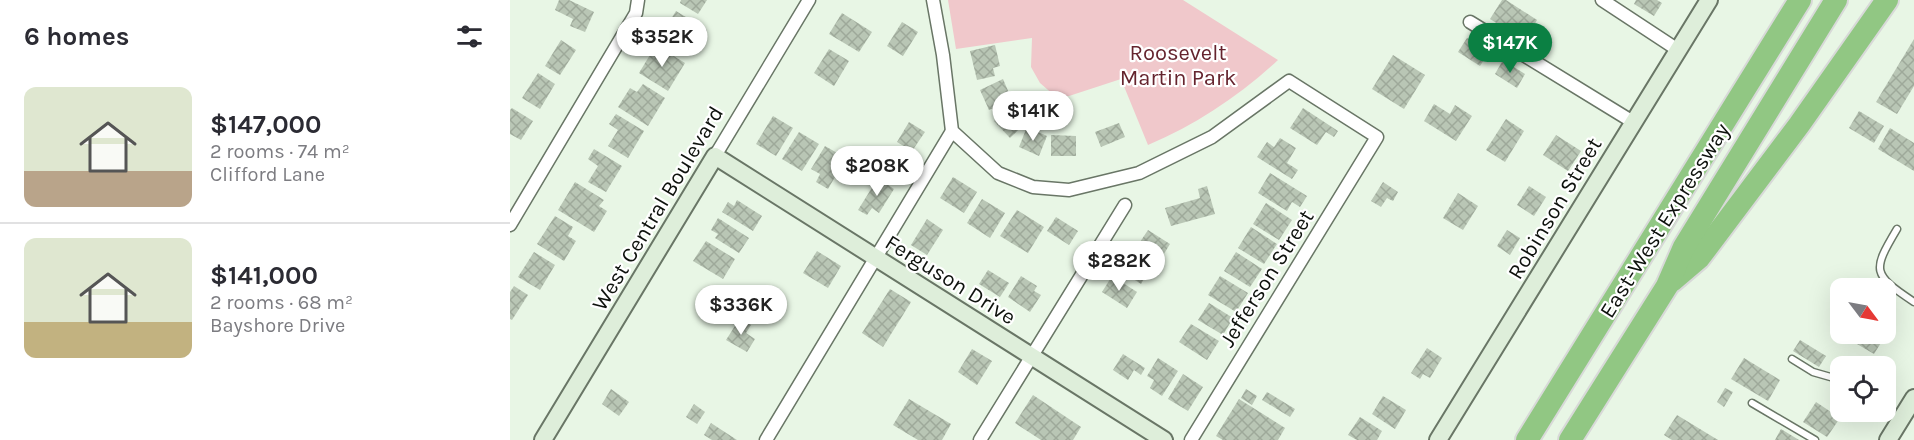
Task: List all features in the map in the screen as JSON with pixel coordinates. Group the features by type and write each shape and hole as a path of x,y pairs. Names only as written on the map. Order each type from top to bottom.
{"highway":[{"name":"East-West Expressway","path":"1527,440 1800,0"},
{"name":"East-West Expressway","path":"1570,440 1667,286 1684,247 1836,0"},
{"path":"1667,286 1698,258 1799,125 1887,0"}],"street":[{"path":"510,225 636,13 638,0"},
{"name":"West Central Boulevard","path":"543,440 809,0"},
{"path":"766,440 952,131 943,55 933,0"},
{"path":"1602,0 1678,50"},
{"name":"Robinson Street","path":"1438,440 1709,0"},
{"path":"1470,22 1633,122"},
{"name":"Jefferson Street","path":"952,131 998,173 1033,187 1069,190 1139,173 1212,137 1289,81 1377,137 1191,440"},
{"name":"Ferguson Drive","path":"715,156 1164,440"},
{"path":"980,440 1125,205"},
{"path":"1888,440 1914,398"}],"lane":[{"path":"1897,229 1882,254 1879,269 1884,280 1914,302"},
{"path":"1792,359 1814,372 1830,377"},
{"path":"1752,403 1815,440"},
{"path":"1896,418 1900,421"}],"green space":[{"name":"Roosevelt Martin Park","path":"948,0 1183,0 1278,60 1248,86 1217,108 1184,128 1148,145 1121,79 1069,96 1055,96 1040,83 1031,67 1032,38 956,49"}],"building":[{"path":"559,0 569,0 594,12 585,32 570,26 573,19 555,10"},
{"path":"681,0 707,0 698,14 680,3"},
{"path":"1502,0 1506,0 1537,20 1525,41 1490,19"},
{"path":"1636,0 1657,0 1662,3 1654,16 1634,4"},
{"path":"676,11 707,30 690,56 668,42 679,24 671,19"},
{"path":"842,13 872,32 859,52 829,34"},
{"path":"902,22 918,32 903,56 887,46"},
{"path":"1467,38 1489,52 1480,66 1458,52"},
{"path":"1914,39 1914,86 1897,114 1876,102"},
{"path":"561,40 576,50 560,75 545,66"},
{"path":"656,45 685,63 668,91 639,73"},
{"path":"995,45 1000,66 993,68 995,76 977,80 970,51"},
{"path":"829,49 849,61 834,86 814,73"},
{"path":"1393,55 1425,75 1404,109 1372,89"},
{"path":"1503,60 1525,74 1517,88 1495,74"},
{"path":"538,73 555,84 540,109 522,98"},
{"path":"1003,79 1009,93 1001,97 1004,104 989,110 980,90"},
{"path":"643,84 665,98 648,126 618,107 630,88 637,92"},
{"path":"1014,102 1030,119 1010,138 994,121"},
{"path":"1434,104 1450,114 1455,105 1472,116 1456,141 1424,121"},
{"path":"512,108 533,121 521,140 510,134 510,110"},
{"path":"1303,108 1338,131 1334,137 1326,132 1317,145 1290,128"},
{"path":"1859,111 1884,126 1874,143 1849,128"},
{"path":"616,114 644,131 628,158 608,146 618,130 609,124"},
{"path":"773,116 793,128 776,156 756,144"},
{"path":"1506,119 1524,131 1505,162 1486,150"},
{"path":"909,122 925,132 912,151 897,142"},
{"path":"1119,123 1125,137 1101,147 1095,132"},
{"path":"1027,127 1047,136 1039,156 1019,147"},
{"path":"1890,128 1914,143 1914,171 1878,149"},
{"path":"799,132 819,144 802,171 782,159"},
{"path":"1051,135 1076,136 1076,156 1051,156"},
{"path":"1556,135 1581,151 1568,171 1543,155"},
{"path":"1280,138 1296,148 1287,163 1298,170 1292,179 1257,157 1267,142 1274,147"},
{"path":"825,146 846,158 828,189 816,182 820,174 811,169"},
{"path":"594,149 622,166 606,192 588,182 598,166 588,159"},
{"path":"1270,173 1307,196 1300,207 1292,202 1287,211 1258,193"},
{"path":"953,177 977,192 964,213 940,198"},
{"path":"878,178 894,189 879,213 872,208 867,215 858,210"},
{"path":"575,182 604,200 599,206 607,211 594,232 558,210"},
{"path":"1383,182 1398,192 1393,201 1387,198 1381,207 1371,201"},
{"path":"1207,186 1215,214 1171,226 1165,208 1200,198 1198,189"},
{"path":"1529,186 1546,197 1534,216 1517,205"},
{"path":"1458,193 1478,206 1463,230 1443,218"},
{"path":"982,199 1005,213 990,238 967,223"},
{"path":"737,200 762,216 753,231 722,212 728,202 734,206"},
{"path":"1266,203 1292,220 1279,240 1253,224"},
{"path":"1017,210 1044,227 1028,253 1000,236"},
{"path":"555,216 573,227 568,236 576,241 564,261 537,244"},
{"path":"1056,217 1078,231 1069,245 1047,231"},
{"path":"718,218 749,238 739,253 715,238 718,234 711,230"},
{"path":"927,219 943,230 927,255 911,245"},
{"path":"1251,227 1277,244 1264,264 1238,248"},
{"path":"1148,230 1170,244 1159,262 1136,248"},
{"path":"1507,230 1520,238 1510,255 1497,246"},
{"path":"706,241 735,259 723,279 693,261"},
{"path":"817,251 841,266 828,288 803,273"},
{"path":"1127,251 1151,267 1141,284 1116,268"},
{"path":"534,252 555,265 540,290 518,277"},
{"path":"1236,252 1262,269 1250,287 1224,271"},
{"path":"988,270 1009,283 1000,297 979,284"},
{"path":"1021,276 1037,286 1034,291 1041,295 1030,312 1008,297"},
{"path":"1112,276 1137,292 1127,308 1102,292"},
{"path":"1220,276 1248,293 1236,312 1208,295"},
{"path":"514,286 528,295 512,320 510,319 510,292"},
{"path":"890,289 911,302 883,347 862,333"},
{"path":"1209,303 1233,318 1223,335 1198,320"},
{"path":"740,318 751,325 746,333 755,339 747,352 726,340"},
{"path":"1191,324 1219,341 1207,360 1179,342"},
{"path":"1800,340 1826,356 1819,367 1793,351"},
{"path":"1857,344 1880,344 1874,354"},
{"path":"1427,348 1442,358 1430,378 1423,374 1420,379 1411,373"},
{"path":"972,349 992,361 977,385 958,372"},
{"path":"1123,354 1145,368 1141,375 1134,370 1128,380 1113,370"},
{"path":"1158,358 1178,371 1162,396 1150,388 1154,380 1147,376"},
{"path":"1744,358 1780,380 1768,401 1731,379"},
{"path":"1183,374 1203,387 1188,411 1168,399"},
{"path":"1725,388 1733,392 1724,407 1717,402"},
{"path":"611,389 629,402 619,416 602,404"},
{"path":"1246,389 1257,396 1252,405 1241,398"},
{"path":"1267,392 1295,409 1290,417 1262,400"},
{"path":"1033,395 1081,427 1073,440 1041,440 1015,423"},
{"path":"1383,396 1406,410 1395,429 1372,414"},
{"path":"909,399 951,424 942,440 918,440 893,425"},
{"path":"1239,399 1285,428 1278,440 1223,440 1216,436"},
{"path":"1816,402 1830,411 1830,422 1837,422 1827,437 1803,422"},
{"path":"694,404 705,412 697,424 686,417"},
{"path":"1677,415 1718,440 1672,440 1664,435"},
{"path":"1360,417 1382,431 1377,440 1357,440 1348,435"},
{"path":"711,423 737,440 712,440 704,435"},
{"path":"1781,429 1799,440 1775,440"}]}
